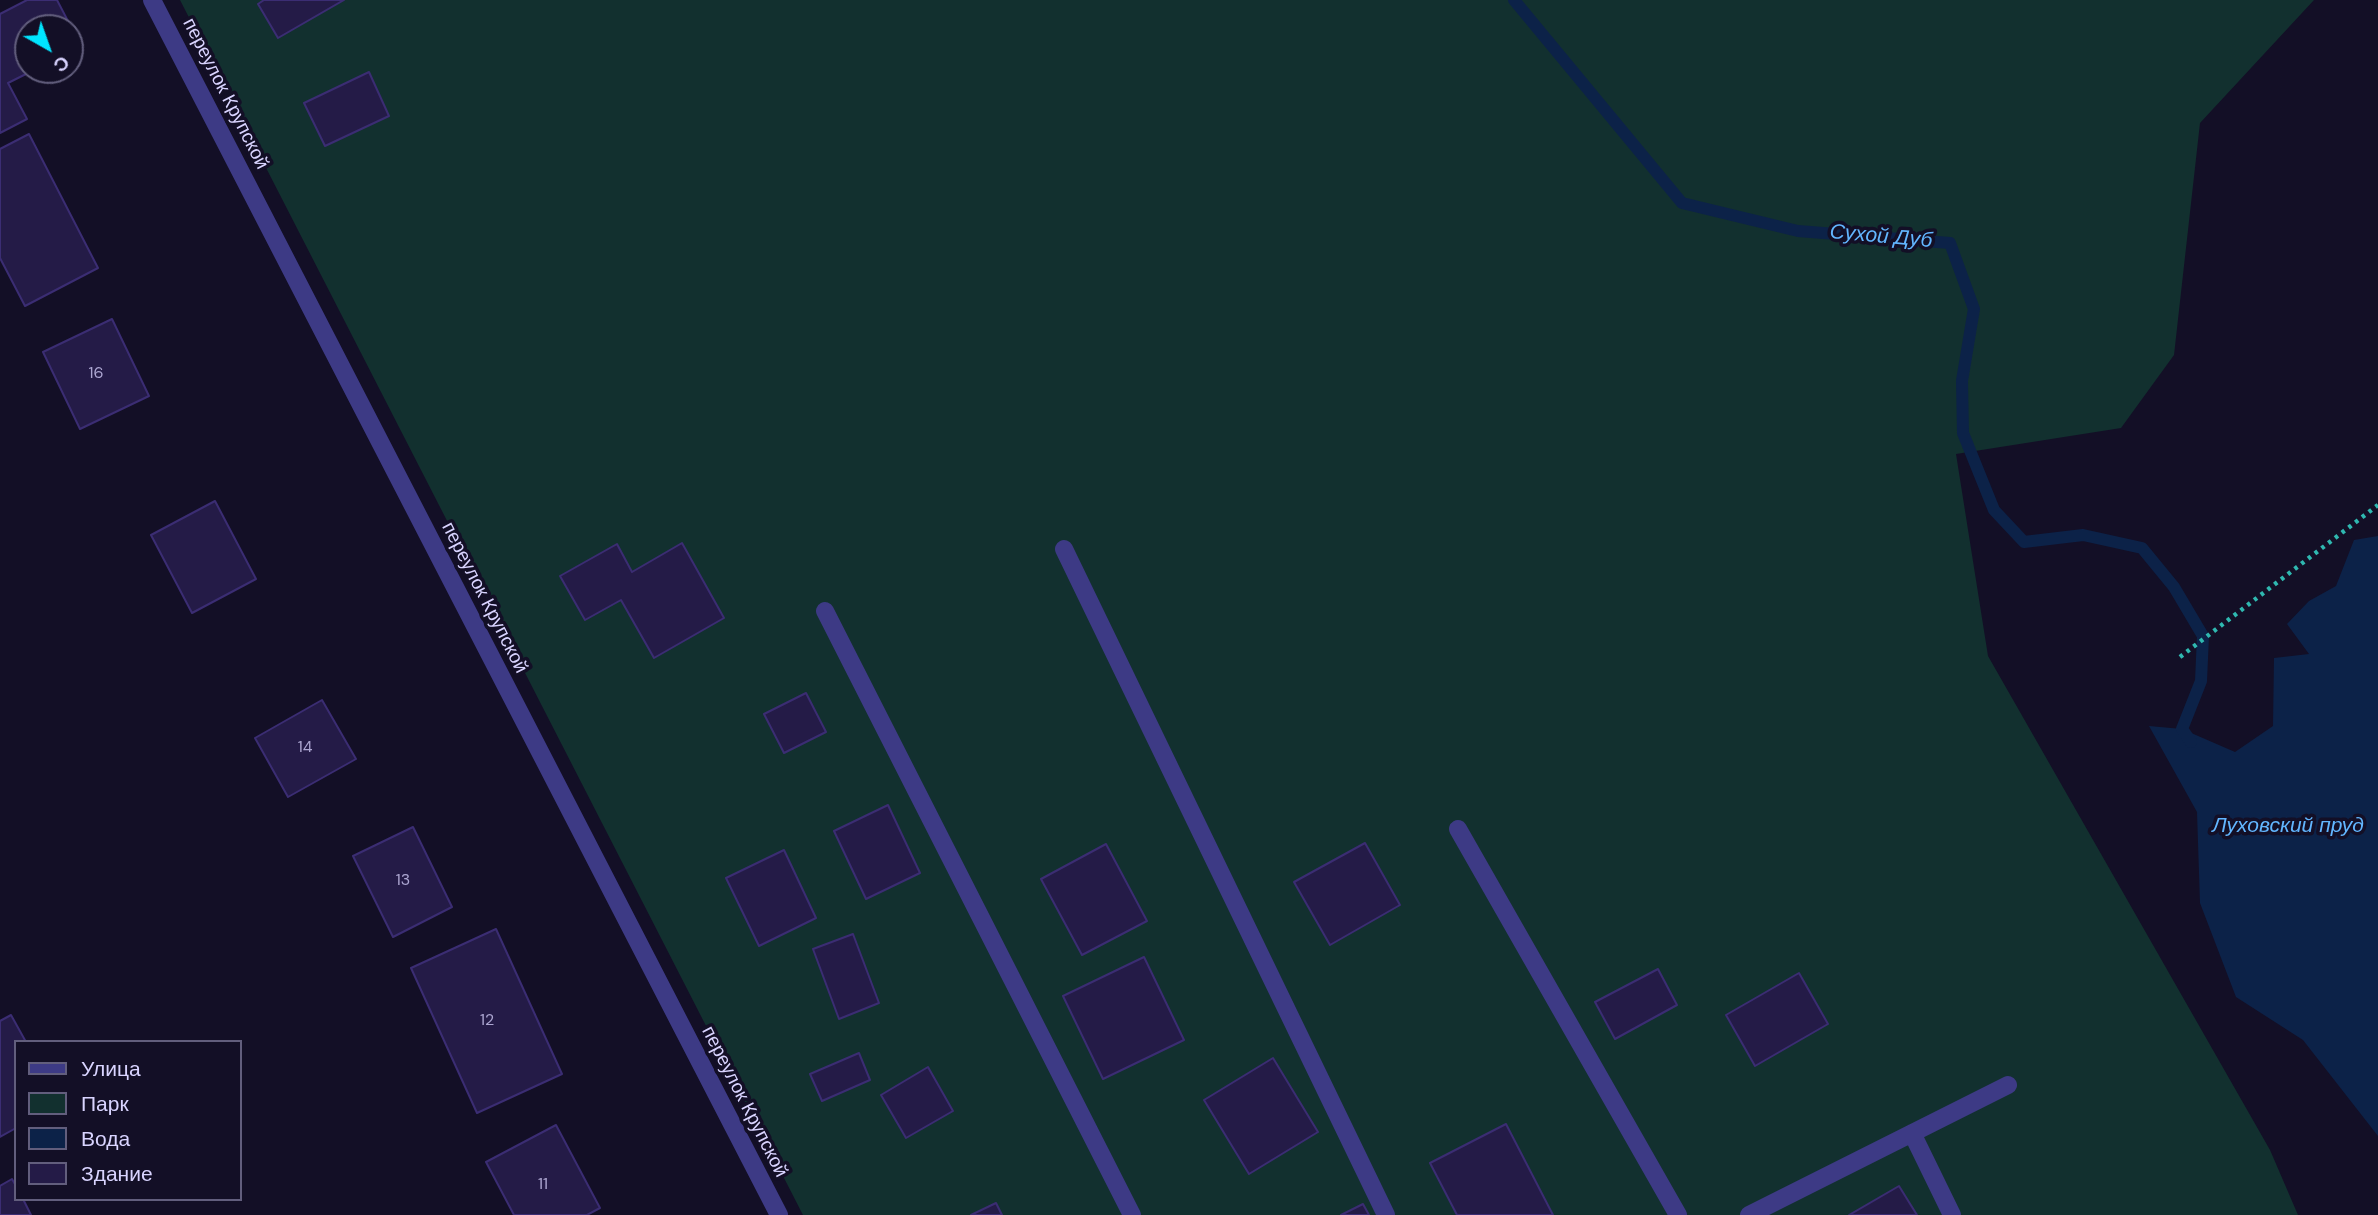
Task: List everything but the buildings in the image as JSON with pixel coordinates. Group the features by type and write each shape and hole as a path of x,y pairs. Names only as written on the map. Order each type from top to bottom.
{"street":[{"name":"переулок Крупской","path":"152,0 779,1215"},
{"path":"1064,549 1387,1215"},
{"path":"825,611 1132,1215"},
{"path":"1458,829 1678,1215"},
{"path":"1749,1215 2008,1085"},
{"path":"1912,1133 1952,1215"}],"path":[{"path":"2180,657 2378,505"}],"green space":[{"path":"180,0 2314,0 2200,123 2174,355 2121,428 1956,454 1988,656 2270,1150 2298,1215 803,1215"}],"water":[{"name":"Луховский пруд","path":"2378,536 2378,1136 2303,1040 2236,997 2200,903 2197,812 2149,726 2182,729 2235,752 2273,726 2274,658 2309,654 2287,624 2309,601 2336,586 2354,540"}],"waterway":[{"name":"Сухой Дуб","path":"1514,0 1682,203 1798,231 1950,243 1974,309 1962,381 1963,433 1994,510 2024,542 2083,535 2142,548 2174,587 2203,636 2201,681 2182,729 2191,742"}]}
